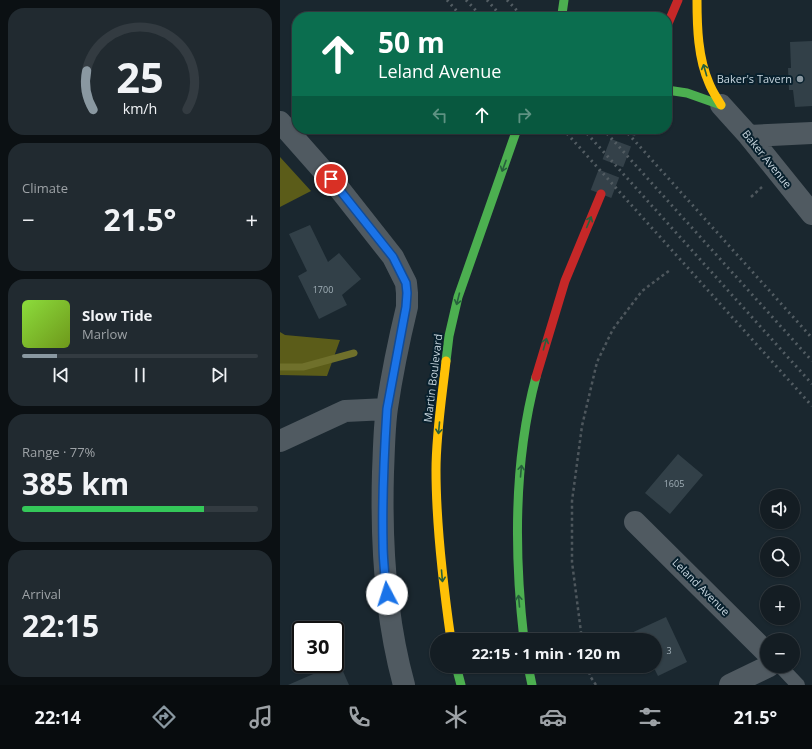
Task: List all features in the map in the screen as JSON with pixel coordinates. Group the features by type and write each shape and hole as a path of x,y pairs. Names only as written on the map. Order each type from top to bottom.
{"main road":[{"path":"562,12 564,0"},
{"path":"563,12 568,0"},
{"path":"672,14 678,0"},
{"path":"697,0 702,60 708,81 721,106"},
{"path":"672,91 687,93 721,106"},
{"name":"Martin Boulevard","path":"450,633 440,552 436,469 440,415 449,336 462,283 515,134"},
{"path":"523,633 519,602 517,560 518,501 524,433 536,376 551,325 568,273 601,194"},
{"path":"458,673 461,685"},
{"path":"529,673 532,685"}],"street":[{"name":"Baker Avenue","path":"721,106 749,136 812,214"},
{"path":"280,122 341,190 393,257 406,283 406,307 387,409 382,498 383,546 387,594 394,639 404,685"},
{"path":"749,136 812,133"},
{"path":"280,441 345,411 387,409"},
{"name":"Leland Avenue","path":"635,522 760,646"},
{"path":"730,685 760,670"}],"lane":[{"path":"787,673 798,685"}],"path":[{"path":"581,633 572,562 572,501 582,426 597,362 613,329 642,292 670,270"},
{"path":"589,673 596,685"}],"shaded area":[{"path":"280,157 311,191 280,207"},
{"path":"280,332 285,335 340,340 327,376 280,375"}],"building":[{"name":"Baker's Tavern","path":"812,41 812,106 795,107 793,90 789,90 788,68 791,68 790,42"},
{"path":"310,225 328,262 339,253 361,279 342,295 347,305 319,319 298,276 307,271 289,234"},
{"path":"678,454 703,475 670,514 645,493"},
{"path":"666,617 687,662 658,676 656,673 662,673 662,633 631,633"},
{"path":"316,673 344,673 349,685 288,685"}],"waterway":[{"path":"280,367 303,367 354,353"}],"tunnel":[{"path":"601,194 624,134"}],"railway":[{"path":"447,0 458,12"},
{"path":"466,0 477,12"},
{"path":"487,0 498,12"},
{"path":"507,0 518,12"},
{"path":"567,134 812,406"},
{"path":"587,134 812,384"},
{"path":"608,134 812,361"},
{"path":"628,134 812,338"}],"traffic: fast":[{"path":"562,12 564,0"},
{"path":"672,91 687,93 721,105"},
{"path":"446,361 449,336 458,297 515,134"},
{"path":"523,633 518,574 517,541 519,475 528,409 536,377"},
{"path":"458,673 461,685"},
{"path":"529,673 532,685"}],"traffic: slow":[{"path":"697,0 698,32 702,63 710,86 721,105"},
{"path":"446,361 437,443 436,491 440,555 450,633"}],"traffic: jam":[{"path":"672,14 678,0"},
{"path":"536,377 565,281 601,194"}],"place":[{"name":"Baker's Tavern","path":"800,79"}],"route":[{"path":"331,179 393,257 401,270 406,283 406,307 387,409 384,455 382,505 383,546 387,594"}]}
